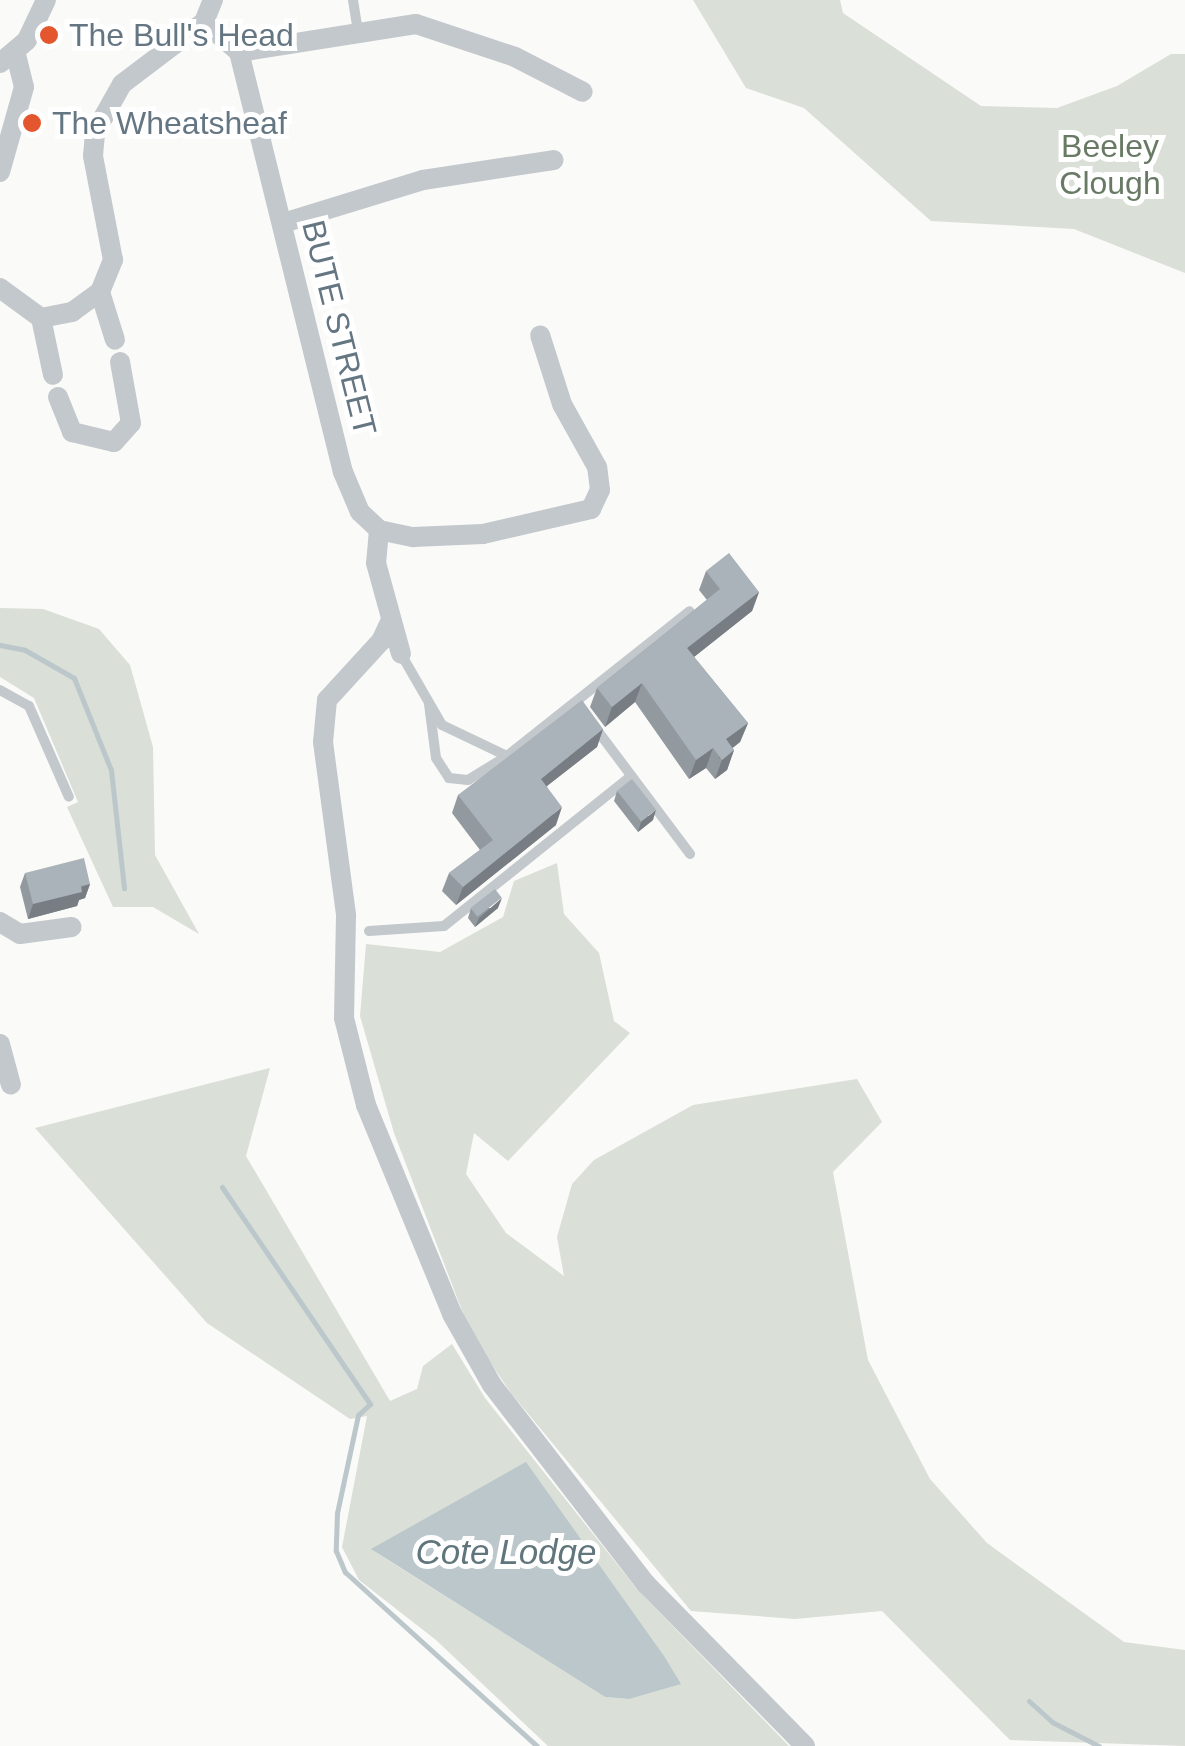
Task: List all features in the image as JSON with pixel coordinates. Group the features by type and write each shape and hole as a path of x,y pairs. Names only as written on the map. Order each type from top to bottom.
{"street":[{"path":"0,172 24,87 8,58 46,0"},
{"path":"40,318 72,312 100,292 113,260 93,156 96,132 122,84 204,22 212,0"},
{"path":"204,22 239,52 358,30 416,24 515,57 583,92"},
{"name":"BUTE STREET","path":"239,52 258,149 283,222 344,472 360,512 379,530"},
{"path":"283,222 423,180 553,160"},
{"path":"0,288 40,318 53,375"},
{"path":"100,292 115,340"},
{"path":"401,654 376,563 379,530 412,537 483,534 591,509 600,490 597,467 562,404 540,335"},
{"path":"58,397 72,432 114,442 131,423 120,362"},
{"path":"390,622 381,641 327,700 323,742 346,915 344,1018 372,1120 452,1314 492,1385 646,1584 805,1746"},
{"path":"0,922 20,934 72,927"},
{"path":"0,1044 11,1085"}],"lane":[{"path":"353,0 358,30"},
{"path":"429,704 436,758 449,778 468,780 507,756 690,611"},
{"path":"401,654 442,725 507,756"},
{"path":"0,690 30,706 69,797"},
{"path":"576,702 690,854"},
{"path":"369,931 444,926 631,776"}],"green space":[{"name":"Beeley Clough","path":"693,0 840,0 843,13 981,106 1057,108 1117,86 1171,54 1185,54 1185,273 1074,229 931,221 804,108 746,88"},
{"path":"0,608 43,609 99,629 130,665 153,747 155,855 199,934 153,907 113,907 67,807 78,802 34,698 0,677"},
{"path":"557,863 564,914 599,953 614,1021 630,1033 508,1161 474,1133 466,1174 506,1233 564,1276 557,1237 572,1184 594,1160 693,1105 857,1079 882,1122 833,1172 868,1360 930,1479 987,1543 1124,1642 1185,1650 1185,1746 1010,1740 882,1611 795,1619 691,1611 511,1393 471,1334 394,1133 360,1016 366,944 440,952 503,917 514,881"},
{"path":"270,1068 246,1156 390,1401 417,1389 423,1366 452,1344 485,1398 636,1588 789,1746 548,1746 436,1640 359,1580 342,1547 367,1416 350,1419 207,1323 35,1128","holes":["372,1550 629,1699 605,1697"]}],"water":[{"name":"Cote Lodge","path":"526,1462 681,1684 629,1699 605,1697 371,1549"}],"building":[{"path":"729,553 759,592 687,648 748,723 726,739 734,750 722,760 713,748 696,760 642,683 612,707 597,688 720,589 706,571"},
{"path":"582,700 603,729 541,779 562,807 463,887 449,873 493,840 458,795"},
{"path":"632,779 656,810 641,821 617,791"},
{"path":"84,858 90,884 81,886 82,892 33,904 25,873"},
{"path":"495,889 502,898 477,917 471,908"}],"waterway":[{"path":"0,645 25,650 74,678 111,770 124,888"},
{"path":"222,1187 370,1404 358,1415 337,1513 336,1551 345,1572 537,1746"},
{"path":"1029,1701 1052,1722 1099,1746"}],"place":[{"name":"The Bull's Head","path":"49,35"},
{"name":"The Wheatsheaf","path":"32,123"}]}
